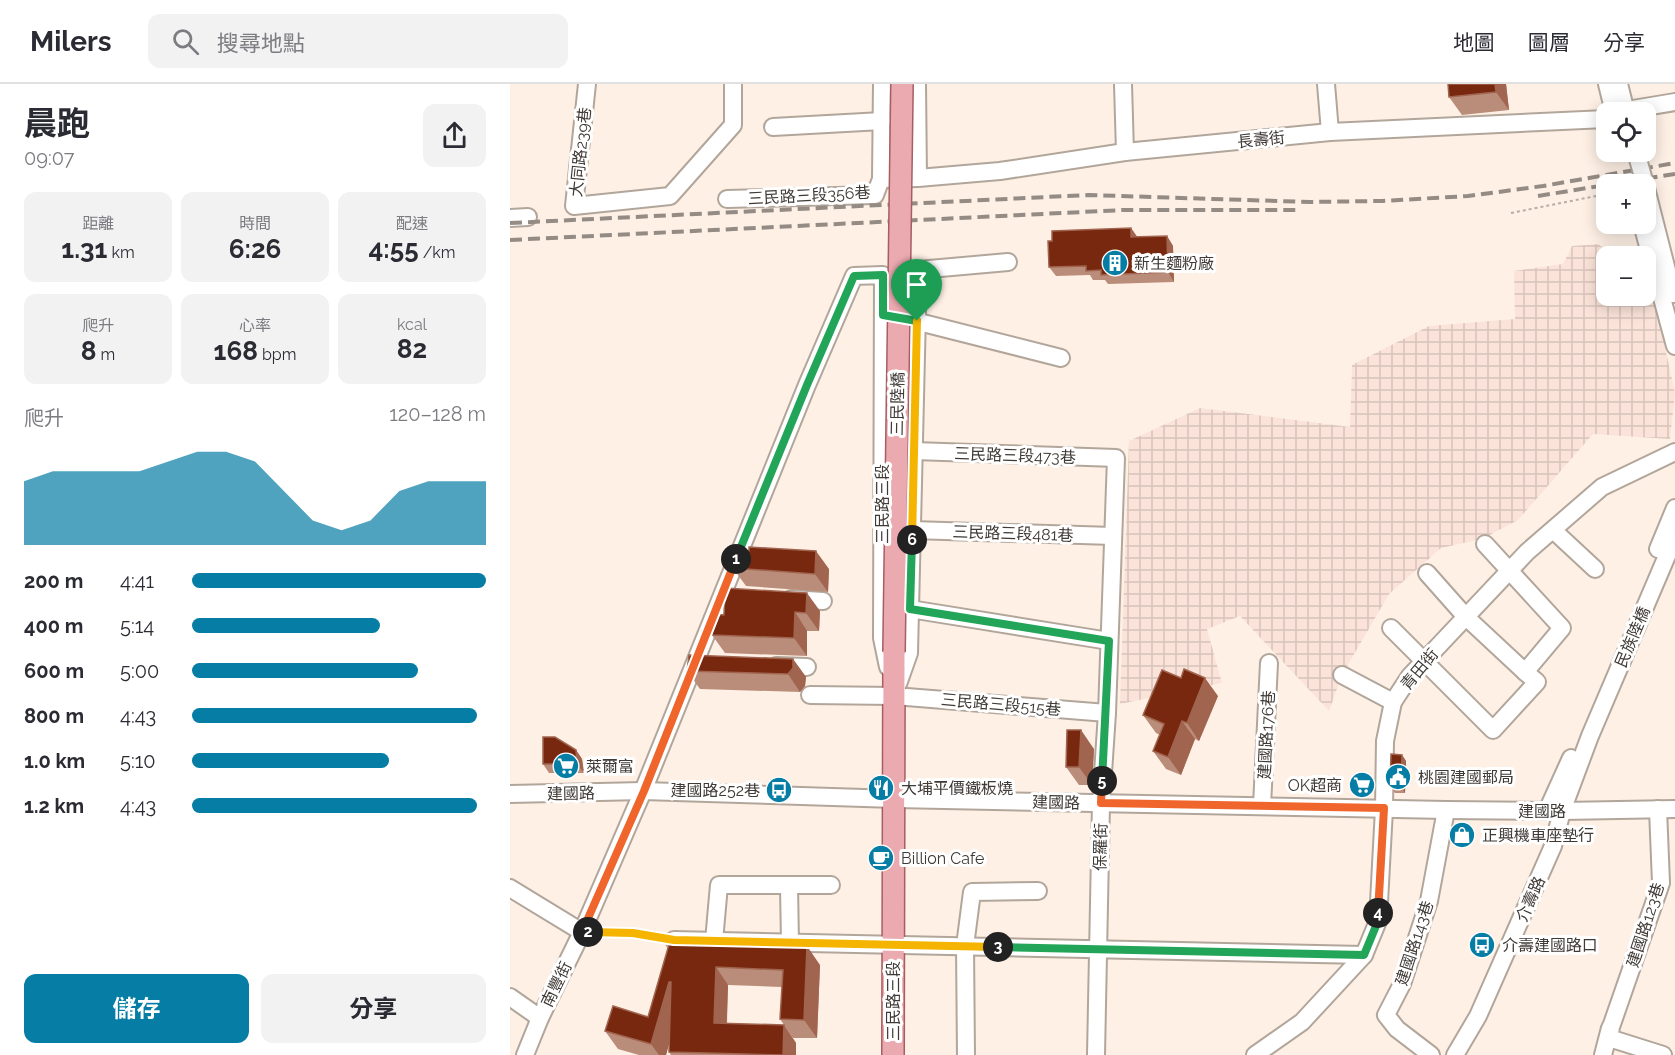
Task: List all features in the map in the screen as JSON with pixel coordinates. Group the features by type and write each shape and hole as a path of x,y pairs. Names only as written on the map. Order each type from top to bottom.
{"main road":[{"name":"三民陸橋","path":"894,652 902,84"},
{"name":"三民路三段","path":"893,1055 894,652"}],"street":[{"name":"大同路239巷","path":"586,84 574,206 670,196 733,125 733,84"},
{"path":"882,84 881,178 918,178 916,84"},
{"path":"1123,84 1125,152"},
{"path":"1326,84 1330,132"},
{"path":"1607,84 1612,102"},
{"path":"1619,84 1627,102"},
{"path":"1627,84 1630,102"},
{"path":"1656,106 1675,102"},
{"name":"長壽街","path":"918,178 1000,171 1125,152 1330,132 1596,119"},
{"path":"773,127 882,121"},
{"name":"三民路三段356巷","path":"727,199 875,195 881,178"},
{"path":"1656,209 1675,261"},
{"path":"510,218 528,217"},
{"path":"1656,223 1675,304"},
{"path":"1645,234 1675,342"},
{"name":"三民路三段","path":"894,696 909,653 918,270 1008,262"},
{"name":"三民路三段","path":"883,275 882,638 894,696"},
{"name":"南豐街","path":"525,1055 701,662 807,385 854,276 883,275"},
{"path":"883,315 917,321 1061,358"},
{"name":"三民路三段473巷","path":"914,451 1116,458"},
{"name":"青田街","path":"1255,1055 1302,1022 1364,955 1378,921 1385,741 1393,702 1410,675 1510,570 1602,487 1675,452"},
{"name":"保羅街","path":"1096,1055 1101,803 1107,713 1116,458"},
{"name":"介壽路","path":"1455,1055 1478,1016 1553,846 1559,811 1577,744 1675,508"},
{"name":"三民路三段481巷","path":"912,530 1113,536"},
{"path":"1553,530 1595,569"},
{"name":"民族陸橋","path":"1590,736 1675,537"},
{"path":"1485,544 1562,628 1525,672"},
{"name":"介壽路","path":"1559,811 1675,552"},
{"path":"1391,628 1493,729 1537,682 1466,617 1427,573"},
{"path":"779,598 824,601"},
{"path":"910,609 1109,641"},
{"name":"建國路176巷","path":"1262,806 1269,663"},
{"path":"763,665 807,667"},
{"path":"1342,675 1393,702"},
{"name":"三民路三段515巷","path":"810,695 894,696 1107,713"},
{"name":"介壽路","path":"1559,811 1590,736"},
{"name":"建國路","path":"510,794 644,791 894,799 1446,810 1667,809"},
{"name":"建國路123巷","path":"1603,1055 1661,884 1667,809"},
{"name":"建國路143巷","path":"1431,1055 1397,1029 1386,1015 1402,984 1430,901 1446,810"},
{"path":"714,941 719,885 831,885"},
{"path":"789,886 790,943"},
{"path":"510,888 582,932"},
{"path":"966,1055 965,946 972,892 1038,891"},
{"path":"674,940 1364,955"},
{"path":"510,997 540,1018"},
{"path":"1610,1032 1663,1055"}],"path":[{"path":"1511,213 1596,196"},
{"path":"582,932 633,933 674,940"}],"shaded area":[{"path":"1598,244 1601,246 1596,246 1596,306 1656,306 1675,393 1670,439 1593,434 1518,520 1482,539 1441,548 1389,594 1342,675 1329,711 1240,616 1207,629 1222,683 1120,704 1129,441 1200,408 1350,427 1352,365 1429,326 1515,319 1514,271 1563,264 1572,246"}],"building":[{"path":"1448,84 1495,84 1496,92 1449,97"},
{"name":"新生麵粉廠","path":"1131,228 1131,237 1167,236 1168,272 1101,275 1101,270 1086,271 1086,266 1049,267 1048,241 1052,241 1052,231"},
{"path":"749,547 816,551 815,574 733,568 734,556 738,556 739,550 749,551"},
{"path":"725,588 807,593 806,613 795,612 794,638 712,635 713,614 724,615"},
{"path":"689,655 793,659 793,668 788,674 687,671"},
{"path":"1184,669 1205,678 1187,723 1182,721 1168,757 1153,751 1164,724 1143,715 1162,670 1181,678"},
{"path":"1067,730 1081,730 1079,767 1066,767"},
{"path":"543,737 555,737 576,750 577,764 543,764"},
{"path":"1391,754 1402,755 1401,786 1390,786"},
{"path":"670,941 807,946 804,1020 780,1019 783,970 716,967 714,1023 784,1025 783,1055 669,1052 671,982 669,982 651,1044 605,1031 613,1006 648,1017"}],"railway":[{"path":"510,223 1088,195 1310,202 1382,201 1468,196 1543,186 1675,163"},
{"path":"1656,177 1675,174"},
{"path":"1538,196 1596,187"},
{"path":"510,240 1123,210 1301,210"}],"place":[{"name":"新生麵粉廠","path":"1115,263"},
{"name":"萊爾富","path":"566,766"},
{"name":"桃園建國郵局","path":"1398,777"},
{"name":"OK超商","path":"1362,785"},
{"name":"大埔平價鐵板燒","path":"881,788"},
{"name":"建國路252巷","path":"779,790"},
{"name":"正興機車座墊行","path":"1462,835"},
{"name":"Billion Cafe","path":"881,858"},
{"name":"介壽建國路口","path":"1482,945"}],"route":[{"path":"883,275 883,315 917,321 910,609 1109,641 1101,803 1384,808 1378,921 1364,955 674,940 633,933 582,932 644,791 646,781 807,385 854,276 883,275"}]}
